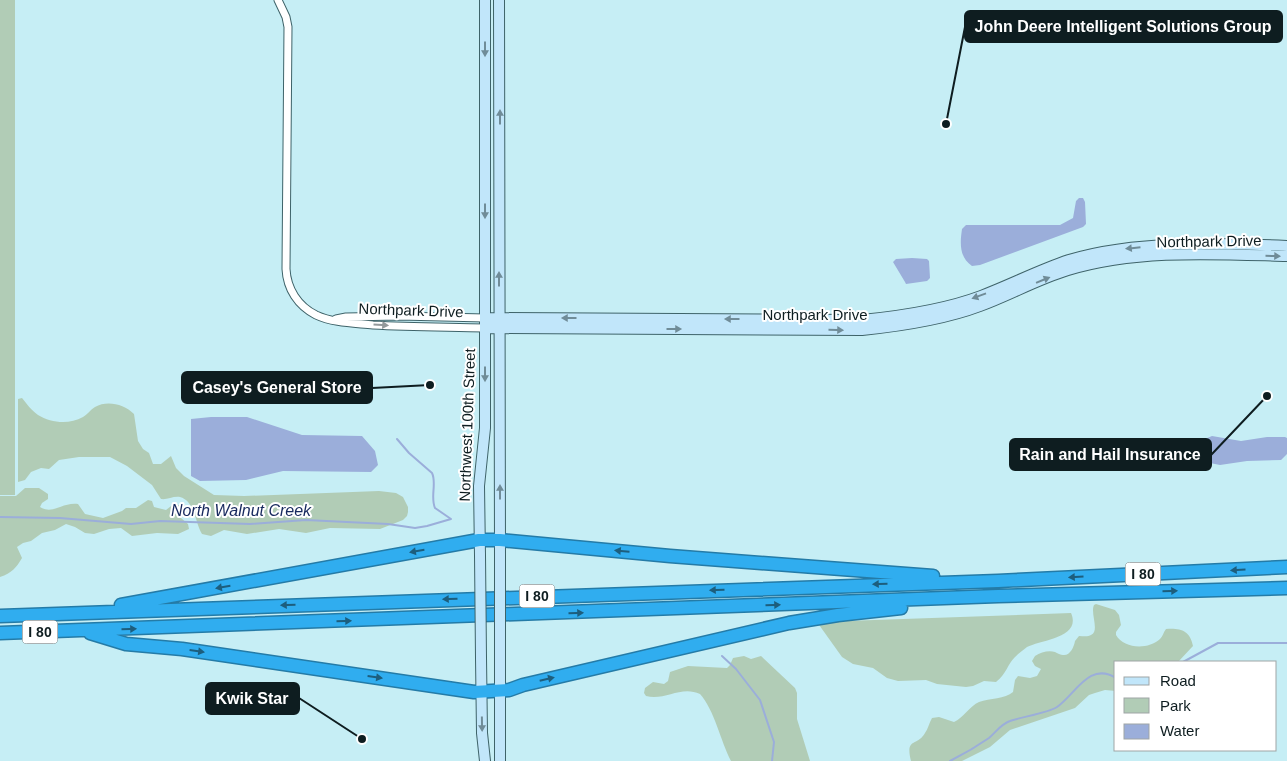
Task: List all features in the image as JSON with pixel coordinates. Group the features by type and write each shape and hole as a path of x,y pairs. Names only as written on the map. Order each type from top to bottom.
{"highway":[{"path":"76,613 479,540 500,540 998,581"},
{"name":"I 80","path":"0,616 998,581 1287,567"},
{"name":"I 80","path":"0,633 998,596 1287,589"},
{"path":"80,630 126,644 182,649 482,692 509,690 523,685 789,623 838,615 998,596"}],"street":[{"name":"Northpark Drive","path":"278,0 286,17 288,27 287,277 291,290 301,304 315,314 333,320 399,316 485,323 808,325 885,318 960,303 1069,260 1207,243 1287,246"},
{"name":"Northwest 100th Street","path":"485,0 484,437 479,486 482,732 485,761"},
{"name":"Northwest 100th Street","path":"500,0 500,761"},
{"name":"Northpark Drive","path":"1113,255 1287,256"}],"green space":[{"path":"0,0 15,0 15,495 0,495"},
{"path":"22,398 38,415 60,422 78,420 100,405 115,404 125,408 134,414 138,441 143,449 149,453 153,464 161,464 171,456 176,468 184,476 214,495 244,496 379,491 396,493 403,497 408,507 407,516 403,520 380,529 330,528 306,533 279,529 247,534 224,530 211,536 202,534 192,508 185,499 177,497 161,499 152,485 127,466 110,457 79,457 59,460 49,469 41,468 31,472 25,480 18,482 18,399"},
{"path":"25,488 39,488 48,494 48,499 40,507 45,509 49,510 78,504 85,514 103,518 126,508 136,508 148,500 152,501 154,507 166,510 175,503 180,506 181,518 188,524 189,529 178,534 157,533 132,536 121,528 109,529 94,534 85,533 66,524 55,530 42,533 31,541 17,547 22,558 13,570 0,577 0,496 16,496"},
{"path":"1094,605 1115,610 1119,615 1121,625 1116,635 1125,643 1136,646 1149,645 1160,639 1166,629 1176,629 1187,633 1193,646 1179,661 1114,661 1114,691 1105,690 1089,695 1075,708 1010,730 990,747 962,761 911,761 911,745 922,737 932,718 939,717 954,722 979,702 1010,694 1013,692 1015,680 1018,676 1030,678 1037,676 1041,669 1035,666 1032,661 1035,656 1048,651 1062,655 1068,654 1079,636 1088,636 1094,633"},
{"path":"1071,613 1073,621 1071,628 1058,637 1027,647 1012,660 996,682 984,681 966,687 937,684 926,680 898,681 887,678 873,668 853,664 842,657 817,622"},
{"path":"744,656 751,659 761,656 795,688 797,693 797,719 810,761 731,761 709,708 700,694 686,691 653,697 646,696 644,693 645,688 653,682 664,684 668,681 670,672 688,666 727,668 733,658"}],"water":[{"path":"1079,198 1083,198 1085,202 1086,224 1083,227 980,265 972,266 965,258 961,249 961,239 962,229 966,225 1060,225 1073,218 1076,201"},
{"path":"896,259 927,259 929,261 930,278 927,281 906,284 893,262"},
{"path":"247,417 302,435 362,436 375,451 378,465 371,472 283,471 246,480 200,481 191,476 191,419"},
{"path":"1212,436 1241,441 1267,437 1285,437 1287,438 1287,454 1281,460 1247,461 1220,465 1210,463 1206,460 1203,452 1205,439"}],"waterway":[{"path":"397,439 409,453 432,473 435,508 451,519"},
{"name":"North Walnut Creek","path":"0,517 60,518 131,524 160,521 250,524 306,520 388,524 415,528 451,519"},
{"path":"1185,661 1218,643 1287,643"},
{"name":"North Walnut Creek","path":"722,656 736,669 760,700 774,742 772,761"},
{"path":"950,761 989,738 1007,722 1057,707 1090,677 1106,674 1114,677"}],"place":[{"name":"John Deere Intelligent Solutions Group","path":"946,124"},
{"name":"Casey's General Store","path":"430,385"},
{"name":"Rain and Hail Insurance","path":"1267,396"},
{"name":"Kwik Star","path":"362,739"}]}
